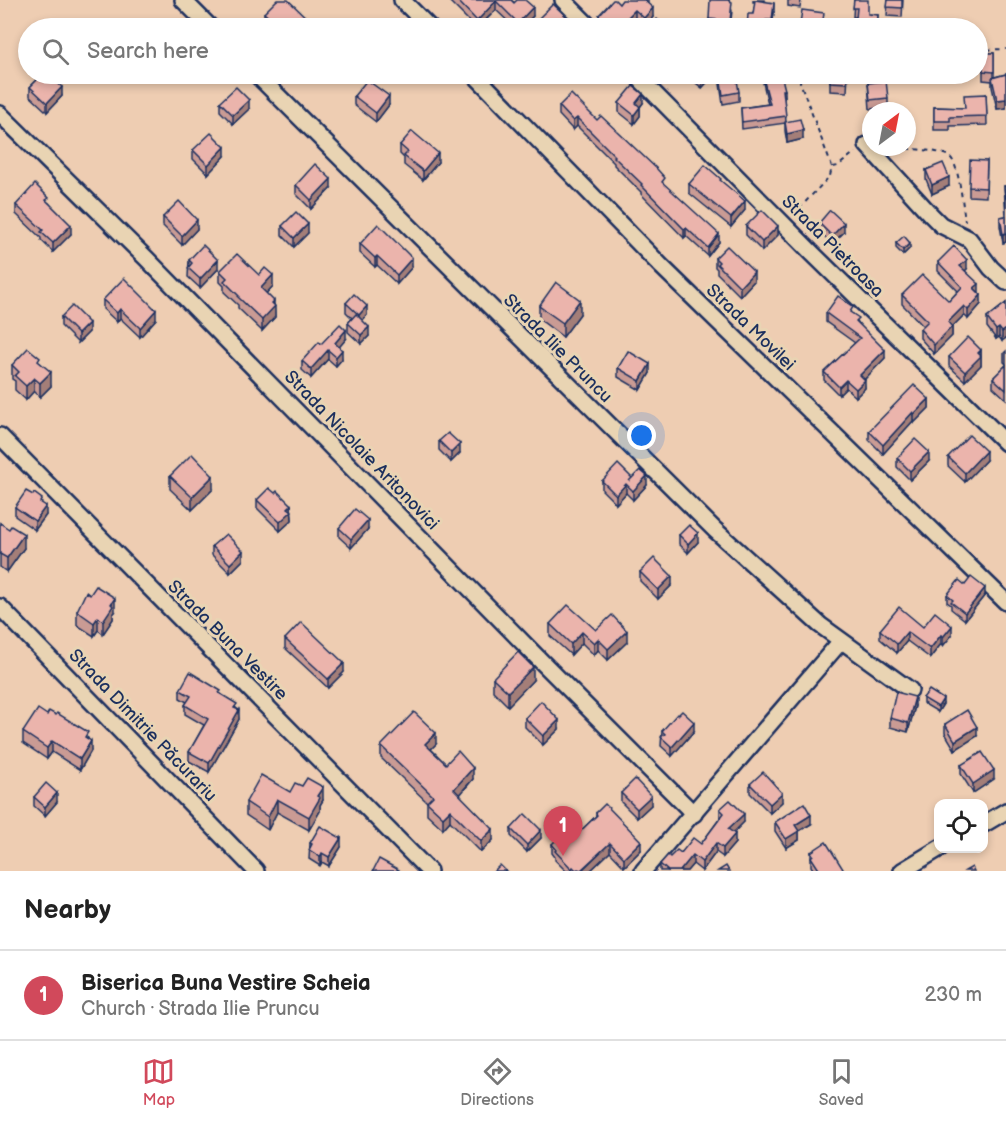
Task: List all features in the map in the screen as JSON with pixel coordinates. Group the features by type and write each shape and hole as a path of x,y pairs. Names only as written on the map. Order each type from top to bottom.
{"street":[{"path":"183,0 201,18"},
{"path":"402,0 420,18"},
{"path":"563,0 581,18"},
{"name":"Strada Ilie Pruncu","path":"266,84 715,530 800,609 910,690"},
{"name":"Strada Movilei","path":"484,84 662,267 1006,602"},
{"name":"Strada Pietroasa","path":"645,84 1006,443"},
{"name":"Strada Nicolaie Aritonovici","path":"0,114 154,266 694,814"},
{"path":"877,156 941,225 969,239 991,268 1006,282"},
{"name":"Strada Buna Vestire","path":"0,436 429,871"},
{"name":"Strada Dimitrie Păcurariu","path":"0,608 256,871"},
{"path":"643,871 841,641"},
{"path":"988,822 1006,811"},
{"path":"902,871 934,852"}],"path":[{"path":"988,50 1006,49"},
{"path":"784,224 830,176 832,167 801,84"},
{"path":"832,167 838,166 862,147"},
{"path":"916,150 950,156 956,165 969,239"}],"building":[{"path":"277,0 288,0 307,18 270,18 264,13"},
{"path":"457,0 511,0 514,3 517,0 525,0 533,7 523,18 513,18 496,1 480,18 474,18"},
{"path":"613,0 619,4 622,0 646,0 653,8 644,18 635,10 627,18 600,18 599,15"},
{"path":"710,0 732,2 730,18 709,18"},
{"path":"755,0 774,3 772,18 748,18 748,14 753,14"},
{"path":"854,0 868,0 868,14 878,15 878,18 856,18 857,8 853,8"},
{"path":"888,0 902,0 902,8 887,7"},
{"path":"553,4 568,18 539,18"},
{"path":"802,10 824,13 823,18 801,18"},
{"path":"988,53 994,53 994,72 988,71"},
{"path":"1006,74 1006,99 997,100 992,78"},
{"path":"33,84 59,84 62,87 47,103 30,87"},
{"path":"364,84 372,84 389,96 376,113 354,96"},
{"path":"721,84 738,84 739,92 723,95"},
{"path":"765,84 784,84 786,116 742,122 741,108 770,104"},
{"path":"868,84 886,84 888,98 870,100"},
{"path":"633,86 643,94 636,103 640,107 634,115 619,103"},
{"path":"236,87 249,100 233,115 220,102"},
{"path":"571,94 597,120 601,116 657,169 665,178 662,182 719,234 708,248 686,228 684,229 577,118 573,121 559,106"},
{"path":"986,94 987,116 950,117 950,121 934,121 934,107 965,108 964,95"},
{"path":"800,119 803,130 787,134 785,122"},
{"path":"412,131 438,153 423,171 404,156 408,152 400,145"},
{"path":"211,133 225,147 208,165 193,150"},
{"path":"970,160 987,161 986,188 969,187"},
{"path":"943,163 949,177 932,185 926,170"},
{"path":"315,164 331,179 311,200 296,185"},
{"path":"705,165 745,201 731,218 689,184"},
{"path":"35,184 49,198 46,200 71,225 53,243 41,232 43,230 16,205"},
{"path":"179,201 197,220 182,236 163,217"},
{"path":"762,210 778,226 762,242 746,226"},
{"path":"830,210 844,223 832,236 819,223"},
{"path":"296,212 308,224 294,238 282,226"},
{"path":"1006,216 1006,233 1003,234 1000,217"},
{"path":"378,224 412,258 397,275 360,244"},
{"path":"904,236 910,243 903,250 896,243"},
{"path":"203,245 218,260 200,279 188,268 192,263 189,260"},
{"path":"727,246 754,272 740,287 717,264 719,262 715,258"},
{"path":"954,246 967,260 960,266 979,284 974,288 981,295 968,310 964,306 948,322 952,327 934,345 920,329 928,321 902,295 922,275 949,301 962,287 938,262"},
{"path":"237,254 259,275 265,268 273,275 261,288 274,301 272,303 275,306 262,320 224,281 227,278 220,271"},
{"path":"124,278 156,310 140,328 120,309 117,313 103,300"},
{"path":"556,282 580,300 563,323 539,306"},
{"path":"354,294 367,306 359,315 346,303"},
{"path":"838,296 853,307 850,312 859,318 856,321 885,350 860,375 865,380 856,389 846,380 839,387 824,372 860,338 826,313"},
{"path":"1006,303 1006,329 1002,332 999,328 996,330 987,318"},
{"path":"72,306 89,323 78,334 61,317"},
{"path":"356,314 369,327 361,335 348,323"},
{"path":"340,324 346,330 335,343 342,350 336,357 328,350 311,369 302,361"},
{"path":"968,337 981,350 978,353 981,356 965,372 949,357"},
{"path":"28,348 51,372 40,383 34,378 26,386 15,376 19,372 12,365"},
{"path":"628,351 650,364 640,381 618,368"},
{"path":"1006,365 1006,390 993,378"},
{"path":"914,385 929,399 914,414 913,412 883,445 869,431"},
{"path":"448,433 460,444 451,453 439,441"},
{"path":"969,435 986,451 965,473 948,457"},
{"path":"915,439 929,452 910,471 897,458"},
{"path":"192,454 213,476 192,497 170,476"},
{"path":"618,464 632,478 640,470 647,476 633,491 626,484 616,495 602,481"},
{"path":"269,488 275,493 277,491 291,505 288,508 292,511 280,522 257,500"},
{"path":"26,491 42,499 40,502 46,506 35,521 15,507"},
{"path":"355,509 368,520 351,539 339,528"},
{"path":"0,523 9,529 11,526 24,534 7,558 0,554"},
{"path":"689,525 698,533 688,544 679,535"},
{"path":"226,534 243,551 230,564 212,546"},
{"path":"654,558 672,576 658,590 640,572"},
{"path":"971,577 985,588 965,613 951,602 953,600 947,595 959,580 965,585"},
{"path":"96,586 115,598 111,604 113,606 103,621 98,617 94,623 77,611 86,592 90,595"},
{"path":"568,605 596,630 612,615 627,631 608,649 598,639 594,643 582,632 571,644 550,624"},
{"path":"899,607 923,627 935,612 952,626 930,649 907,632 897,644 880,630"},
{"path":"301,622 344,663 328,679 285,639"},
{"path":"518,652 533,667 508,692 493,678"},
{"path":"190,672 221,691 219,693 237,704 234,708 239,710 209,763 189,752 208,719 185,705 191,696 180,690"},
{"path":"929,690 943,699 938,707 923,698"},
{"path":"896,692 915,697 908,723 890,718"},
{"path":"541,701 559,720 543,736 525,718"},
{"path":"38,709 47,715 49,711 56,715 57,713 88,732 85,737 91,741 80,759 52,741 47,748 23,732"},
{"path":"967,710 977,727 955,741 945,724"},
{"path":"682,711 694,722 672,747 661,737 665,734 662,731"},
{"path":"414,712 436,733 425,744 446,764 458,751 473,768 454,789 493,829 481,841 450,810 443,817 427,802 433,796 381,746"},
{"path":"982,752 994,770 973,784 961,765"},
{"path":"763,772 782,793 770,804 750,784"},
{"path":"261,775 290,792 295,783 302,786 307,778 323,787 317,796 320,798 309,817 277,799 268,817 246,802"},
{"path":"635,779 651,796 637,809 621,793"},
{"path":"46,783 57,793 45,807 34,797"},
{"path":"730,800 744,814 728,829 735,834 723,848 716,843 702,862 693,855 680,871 668,871 660,864 668,855 670,857 677,850 681,853 693,838 701,844 724,813 720,809"},
{"path":"804,803 811,815 795,825 799,831 786,839 775,822"},
{"path":"605,804 641,841 624,858 610,843 581,870 573,867 572,869 555,851 557,850 552,844 559,837 568,843"},
{"path":"525,814 541,830 527,845 511,829"},
{"path":"320,826 341,838 329,857 322,853 320,857 309,850 312,844 310,843"},
{"path":"826,842 843,869 840,871 820,871 811,857 813,855 811,852"},
{"path":"379,859 399,870 373,871"},
{"path":"500,865 506,871 494,871"},
{"path":"726,866 729,871 718,871"}],"place":[{"name":"Biserica Buna Vestire Scheia","path":"563,856"}]}
